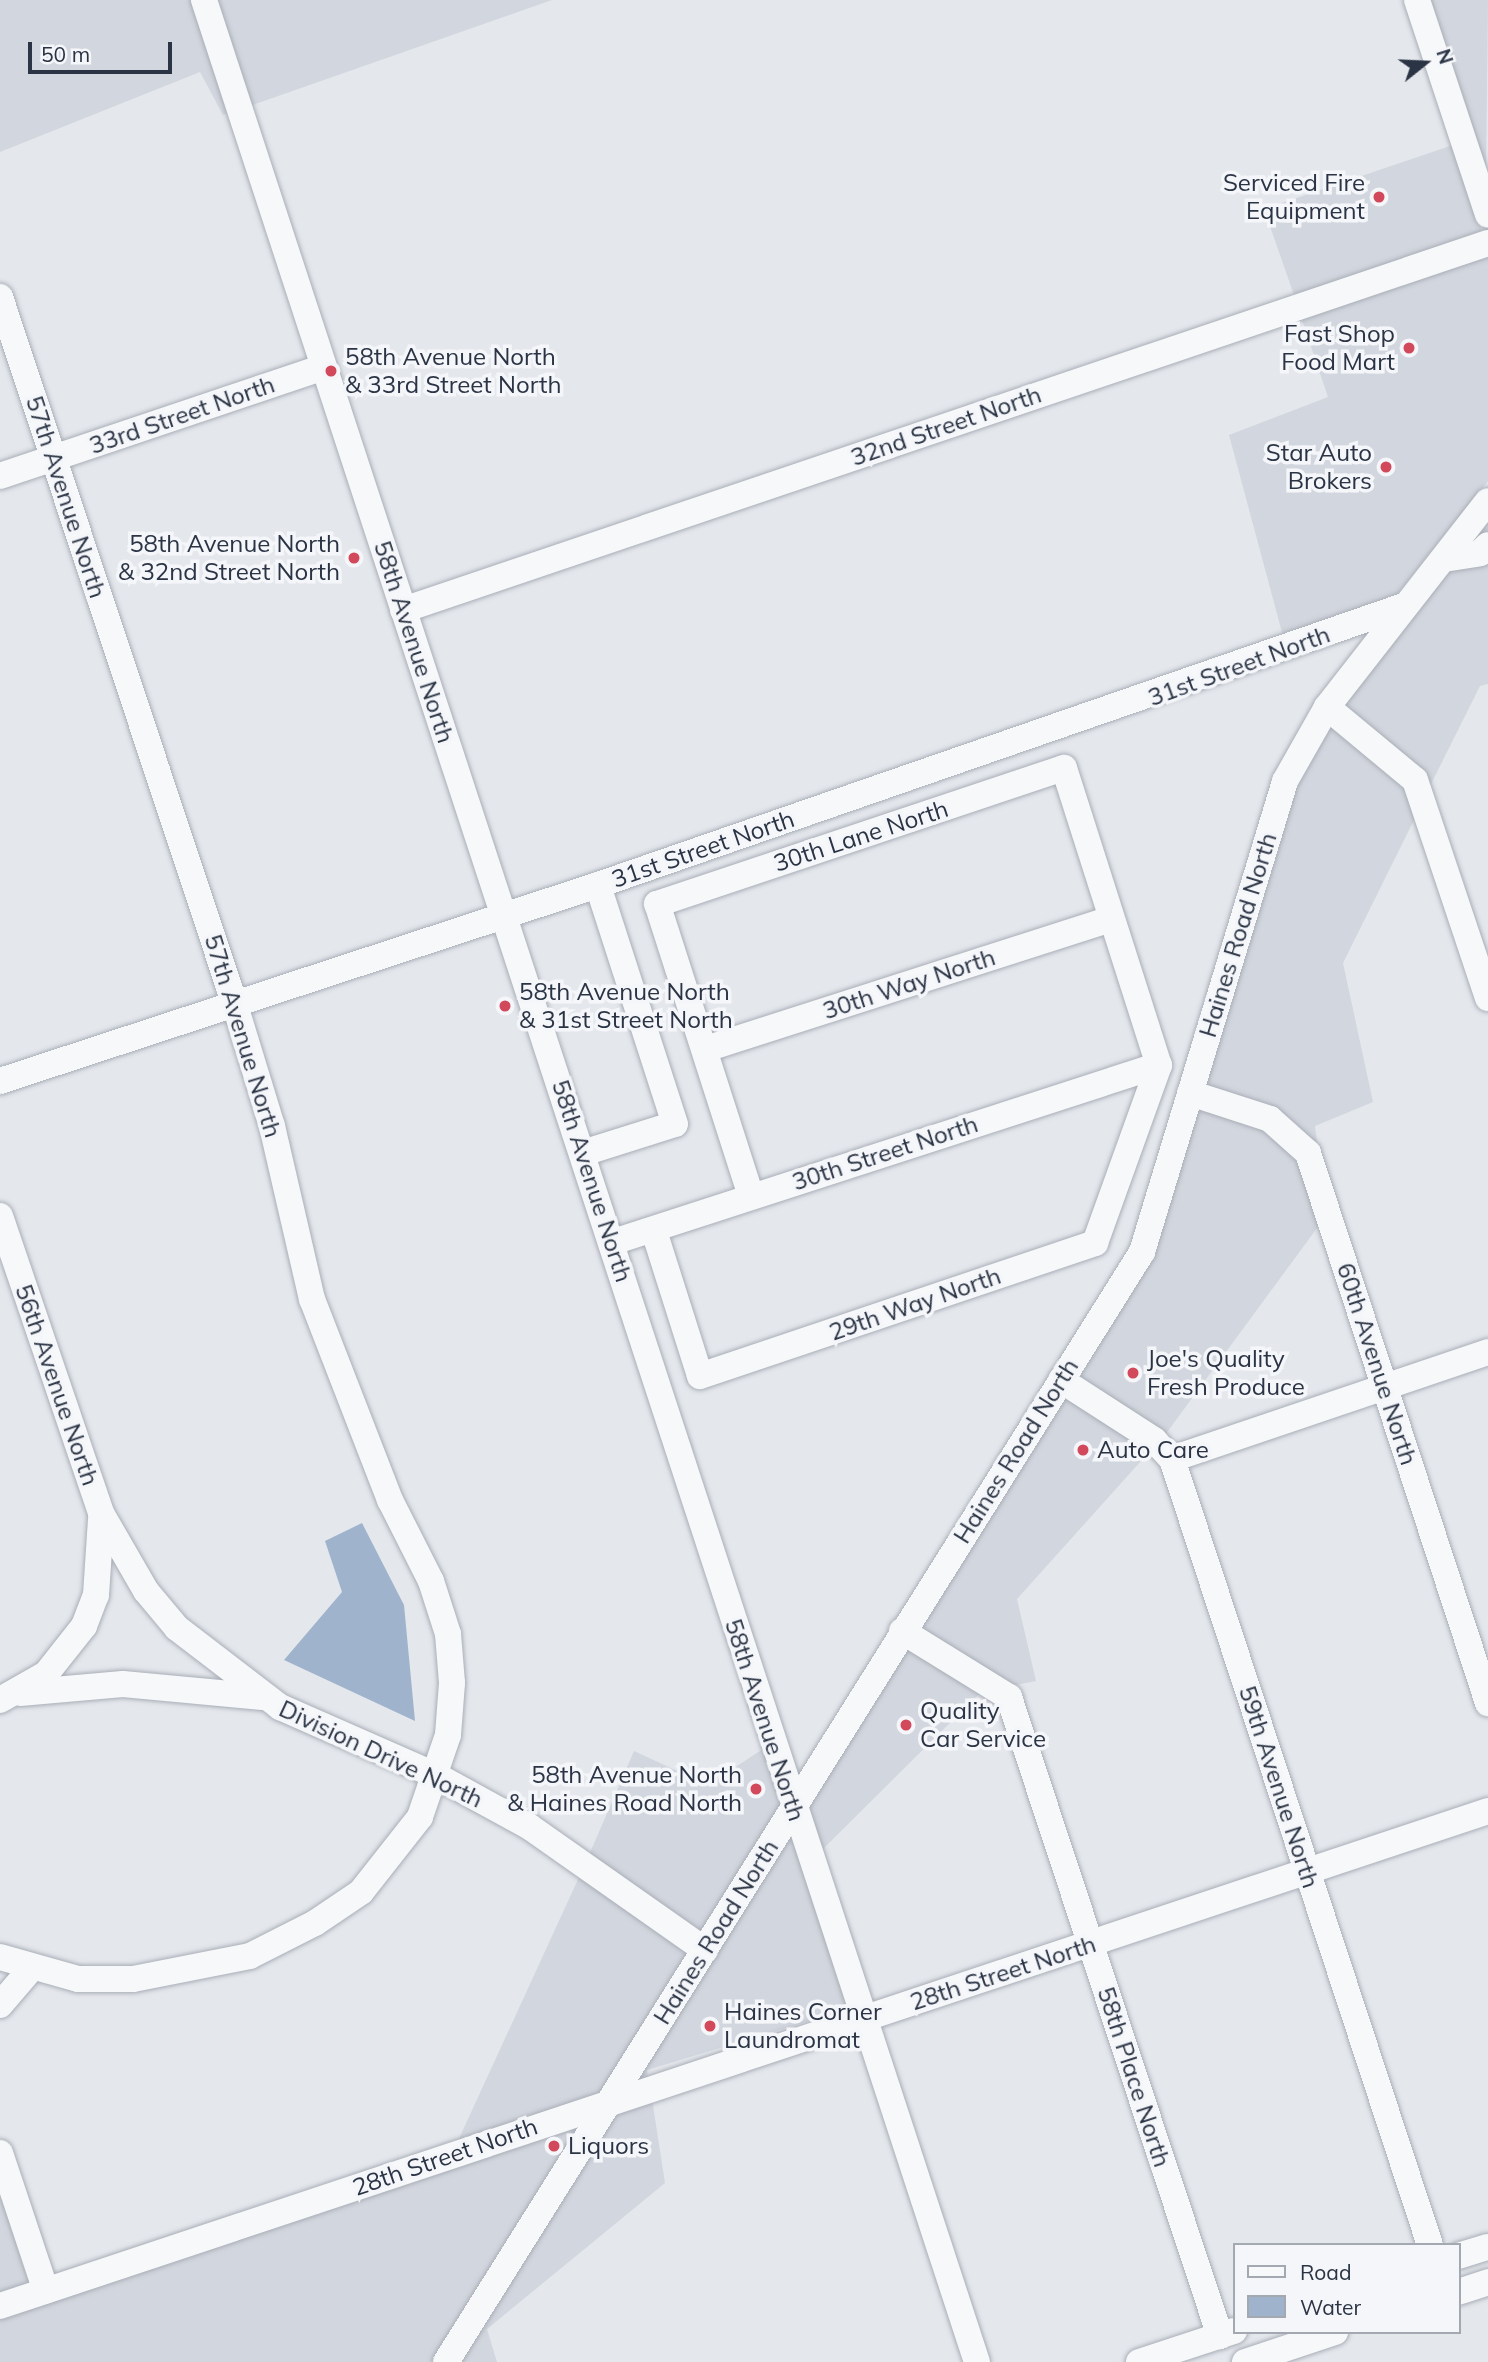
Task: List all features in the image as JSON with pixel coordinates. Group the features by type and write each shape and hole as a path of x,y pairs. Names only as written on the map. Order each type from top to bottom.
{"street":[{"name":"58th Avenue North","path":"204,0 503,916 613,1242 794,1811 977,2362"},
{"path":"1417,0 1486,200"},
{"name":"32nd Street North","path":"403,610 1488,243"},
{"name":"57th Avenue North","path":"0,297 234,1002 272,1126 312,1299 448,1634 448,1735 435,1775 420,1817 361,1892 250,1956 133,1979 78,1979 30,1970 0,1957"},
{"name":"33rd Street North","path":"0,476 323,367"},
{"name":"Haines Road North","path":"446,2362 794,1811 902,1631 1142,1252 1285,782 1327,707 1401,607 1444,559 1488,501"},
{"path":"1444,559 1480,553 1488,545"},
{"name":"31st Street North","path":"0,1081 234,1002 598,885 1401,607"},
{"path":"1327,707 1415,780 1488,998"},
{"name":"30th Lane North","path":"706,1049 657,904 1064,768 1111,919"},
{"path":"583,1153 675,1124 598,885"},
{"path":"1111,919 1158,1065"},
{"name":"30th Way North","path":"706,1049 1111,919"},
{"path":"706,1049 751,1196"},
{"name":"30th Street North","path":"613,1242 654,1231 751,1196 1158,1065"},
{"name":"29th Way North","path":"654,1231 700,1376 1095,1243 1158,1065"},
{"name":"60th Avenue North","path":"1190,1093 1270,1119 1308,1153 1488,1703"},
{"name":"56th Avenue North","path":"0,1216 101,1513"},
{"path":"1172,1459 1488,1352"},
{"name":"59th Avenue North","path":"1062,1380 1154,1440 1172,1459 1429,2243"},
{"path":"10,1697 46,1674 85,1626 99,1572 101,1513"},
{"name":"Division Drive North","path":"101,1513 146,1591 177,1628 264,1697 435,1775 530,1827 705,1950"},
{"name":"58th Place North","path":"902,1631 1009,1697 1090,1944 1227,2334"},
{"path":"10,1697 123,1684 264,1697"},
{"name":"28th Street North","path":"0,2306 1488,1811"},
{"path":"0,2005 30,1970"},
{"path":"0,2153 46,2291"},
{"path":"1460,2255 1488,2247"},
{"path":"1460,2291 1488,2282"},
{"path":"1139,2362 1227,2334"},
{"path":"1245,2362 1329,2334"}],"shaded area":[{"path":"0,0 193,0 229,113 223,115 200,72 0,152"},
{"path":"216,0 552,0 250,106"},
{"path":"1428,0 1488,0 1486,174"},
{"path":"1453,145 1483,235 1295,298 1264,209"},
{"path":"1488,254 1488,481 1394,598 1284,640 1229,435 1328,397 1301,317"},
{"path":"1488,514 1488,684 1480,686 1429,788 1341,705"},
{"path":"1330,723 1405,786 1416,816 1343,963 1373,1102 1315,1126 1318,1149 1203,1086 1296,785"},
{"path":"1197,1106 1264,1128 1298,1158 1320,1224 1165,1435 1076,1377"},
{"path":"1064,1395 1150,1451 1017,1599 1036,1681 1011,1686 917,1627"},
{"path":"906,1645 981,1692 820,1852 806,1811"},
{"path":"763,1749 782,1810 702,1935 589,1855 634,1751 708,1785"},
{"path":"791,1835 849,2009 647,2070 648,2079 633,2084"},
{"path":"580,1875 691,1953 603,2093 457,2143"},
{"path":"652,2099 665,2183 487,2329 497,2362 458,2362 617,2109"},
{"path":"587,2119 434,2362 0,2362 0,2316"},
{"path":"0,2188 32,2285 0,2295"}],"water":[{"path":"362,1523 404,1605 415,1721 284,1660 342,1592 325,1541"}],"place":[{"name":"Serviced Fire Equipment","path":"1379,197"},
{"name":"Fast Shop Food Mart","path":"1409,348"},
{"name":"58th Avenue North & 33rd Street North","path":"331,371"},
{"name":"Star Auto Brokers","path":"1386,467"},
{"name":"58th Avenue North & 32nd Street North","path":"354,558"},
{"name":"58th Avenue North & 31st Street North","path":"505,1006"},
{"name":"Joe's Quality Fresh Produce","path":"1133,1373"},
{"name":"Auto Care","path":"1083,1450"},
{"name":"Quality Car Service","path":"906,1725"},
{"name":"58th Avenue North & Haines Road North","path":"756,1789"},
{"name":"Haines Corner Laundromat","path":"710,2026"},
{"name":"Liquors","path":"554,2146"}]}
